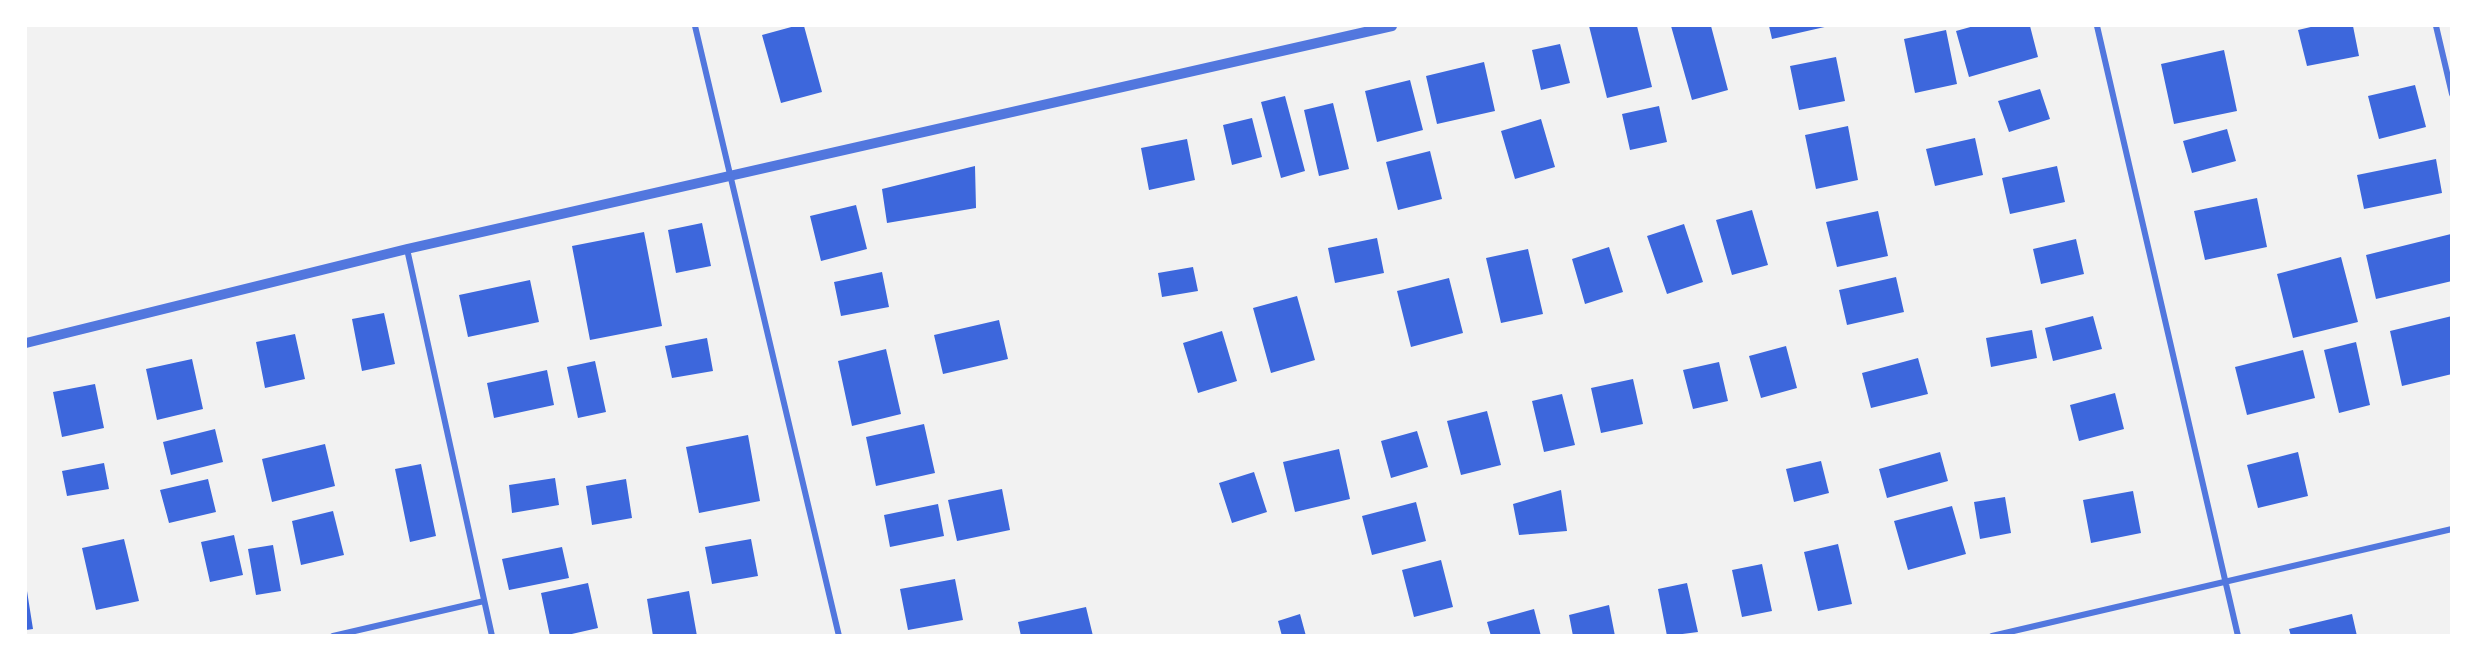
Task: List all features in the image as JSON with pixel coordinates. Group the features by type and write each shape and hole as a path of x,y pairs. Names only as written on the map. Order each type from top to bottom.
{"street":[{"path":"695,26 839,636"},
{"path":"26,343 407,249 1392,26"},
{"path":"2097,26 2238,636"},
{"path":"2436,26 2451,94"},
{"path":"407,249 492,636"},
{"path":"1992,636 2451,529"},
{"path":"333,636 484,601"}],"building":[{"path":"795,26 804,26 822,92 781,103 762,35"},
{"path":"1589,26 1637,26 1652,87 1607,98"},
{"path":"1671,26 1711,26 1728,90 1692,100"},
{"path":"1769,26 1829,26 1772,39"},
{"path":"1974,26 2030,26 2038,57 1969,77 1956,31"},
{"path":"2315,26 2353,26 2359,56 2307,66 2298,30"},
{"path":"1946,30 1957,84 1915,93 1904,39"},
{"path":"1560,44 1570,83 1541,90 1532,50"},
{"path":"2224,50 2237,111 2174,124 2161,64"},
{"path":"1836,57 1845,101 1799,110 1790,66"},
{"path":"1484,62 1495,111 1437,124 1426,76"},
{"path":"1410,80 1423,130 1377,142 1365,91"},
{"path":"2415,85 2426,127 2379,139 2368,96"},
{"path":"2040,89 2050,119 2009,132 1998,101"},
{"path":"1285,96 1305,171 1281,178 1261,102"},
{"path":"1333,103 1349,169 1319,176 1304,110"},
{"path":"1659,106 1667,142 1630,150 1622,114"},
{"path":"1252,118 1262,157 1232,165 1223,125"},
{"path":"1541,119 1555,167 1515,179 1501,131"},
{"path":"1848,126 1858,180 1816,189 1805,135"},
{"path":"2227,129 2236,161 2192,173 2183,141"},
{"path":"1975,138 1983,175 1935,186 1926,149"},
{"path":"1187,139 1195,180 1149,190 1141,148"},
{"path":"1430,151 1442,199 1398,210 1386,162"},
{"path":"2436,159 2442,193 2364,209 2357,175"},
{"path":"975,166 976,208 887,223 882,189"},
{"path":"2057,166 2065,202 2010,214 2002,178"},
{"path":"2257,198 2267,247 2205,260 2194,211"},
{"path":"856,205 867,249 821,261 810,216"},
{"path":"1752,210 1768,265 1732,275 1716,220"},
{"path":"1878,211 1888,256 1837,267 1826,222"},
{"path":"702,223 711,266 676,273 668,230"},
{"path":"1684,224 1703,282 1667,294 1647,236"},
{"path":"644,232 662,326 590,340 572,246"},
{"path":"2451,234 2452,281 2376,299 2366,255"},
{"path":"1377,238 1384,273 1335,283 1328,248"},
{"path":"2076,239 2084,274 2041,284 2033,249"},
{"path":"1609,247 1623,292 1585,304 1572,259"},
{"path":"1528,249 1543,314 1501,323 1486,258"},
{"path":"2341,257 2358,322 2293,338 2277,274"},
{"path":"1193,267 1198,291 1162,297 1158,273"},
{"path":"882,272 889,307 841,316 834,282"},
{"path":"1896,277 1904,312 1847,325 1839,290"},
{"path":"1449,278 1463,333 1411,347 1397,291"},
{"path":"530,280 539,322 468,337 459,295"},
{"path":"1297,296 1315,360 1271,373 1253,308"},
{"path":"384,313 395,364 362,371 352,319"},
{"path":"2093,316 2102,349 2053,361 2045,328"},
{"path":"2452,316 2452,374 2402,386 2390,331"},
{"path":"999,320 1008,359 943,374 934,335"},
{"path":"2032,330 2037,358 1991,367 1986,338"},
{"path":"1222,331 1237,381 1198,393 1183,343"},
{"path":"295,334 305,379 265,388 256,342"},
{"path":"707,338 713,371 672,378 665,346"},
{"path":"2356,342 2370,405 2339,413 2324,350"},
{"path":"1786,346 1797,388 1761,398 1749,356"},
{"path":"886,349 901,414 852,426 838,361"},
{"path":"2303,350 2315,398 2247,415 2235,367"},
{"path":"1918,358 1928,394 1871,408 1862,373"},
{"path":"192,359 203,409 157,420 146,369"},
{"path":"595,361 606,412 578,418 567,367"},
{"path":"1719,362 1728,401 1693,409 1683,370"},
{"path":"547,370 554,405 494,418 487,383"},
{"path":"1633,379 1643,424 1601,433 1591,388"},
{"path":"95,384 104,428 62,437 53,392"},
{"path":"2115,393 2124,429 2079,441 2070,405"},
{"path":"1562,394 1575,445 1544,452 1532,401"},
{"path":"1487,411 1501,465 1461,475 1447,421"},
{"path":"924,424 935,473 876,486 866,437"},
{"path":"215,429 223,462 171,475 163,442"},
{"path":"1417,431 1428,467 1391,478 1381,441"},
{"path":"748,435 760,501 699,513 686,447"},
{"path":"325,444 335,486 272,502 262,459"},
{"path":"1339,449 1350,499 1295,512 1283,462"},
{"path":"1940,452 1948,481 1887,498 1879,469"},
{"path":"2298,452 2308,496 2258,508 2247,465"},
{"path":"1821,461 1829,493 1794,502 1786,469"},
{"path":"104,463 109,489 67,496 62,471"},
{"path":"421,464 436,536 410,542 395,469"},
{"path":"1254,472 1267,512 1232,523 1219,483"},
{"path":"555,478 559,505 512,513 509,485"},
{"path":"208,479 216,512 169,523 160,490"},
{"path":"626,479 632,518 592,525 586,486"},
{"path":"1002,489 1010,530 957,541 948,500"},
{"path":"1561,490 1567,531 1519,535 1513,504"},
{"path":"2133,491 2141,533 2091,543 2083,500"},
{"path":"2005,497 2011,533 1980,539 1974,502"},
{"path":"1416,502 1426,541 1372,555 1362,516"},
{"path":"938,504 944,536 890,547 884,515"},
{"path":"1952,506 1966,554 1908,570 1894,521"},
{"path":"333,511 344,555 301,565 292,521"},
{"path":"234,535 243,575 210,582 201,542"},
{"path":"124,539 139,601 96,610 82,548"},
{"path":"751,539 758,576 712,584 705,547"},
{"path":"1838,544 1852,604 1818,611 1804,552"},
{"path":"273,545 281,591 256,595 248,549"},
{"path":"562,547 569,578 509,590 502,559"},
{"path":"1441,560 1453,607 1414,617 1402,570"},
{"path":"1762,564 1772,611 1742,617 1732,570"},
{"path":"955,579 963,620 908,630 900,589"},
{"path":"588,583 598,628 563,636 550,636 541,593"},
{"path":"1687,583 1698,632 1667,636 1658,589"},
{"path":"689,591 697,636 653,636 647,599"},
{"path":"26,592 33,629 26,630"},
{"path":"1609,605 1615,636 1573,636 1569,615"},
{"path":"1086,607 1093,636 1021,636 1018,622"},
{"path":"1534,609 1541,636 1491,636 1487,622"},
{"path":"1300,614 1306,636 1282,636 1278,621"},
{"path":"2352,614 2357,636 2291,636 2289,629"}]}
